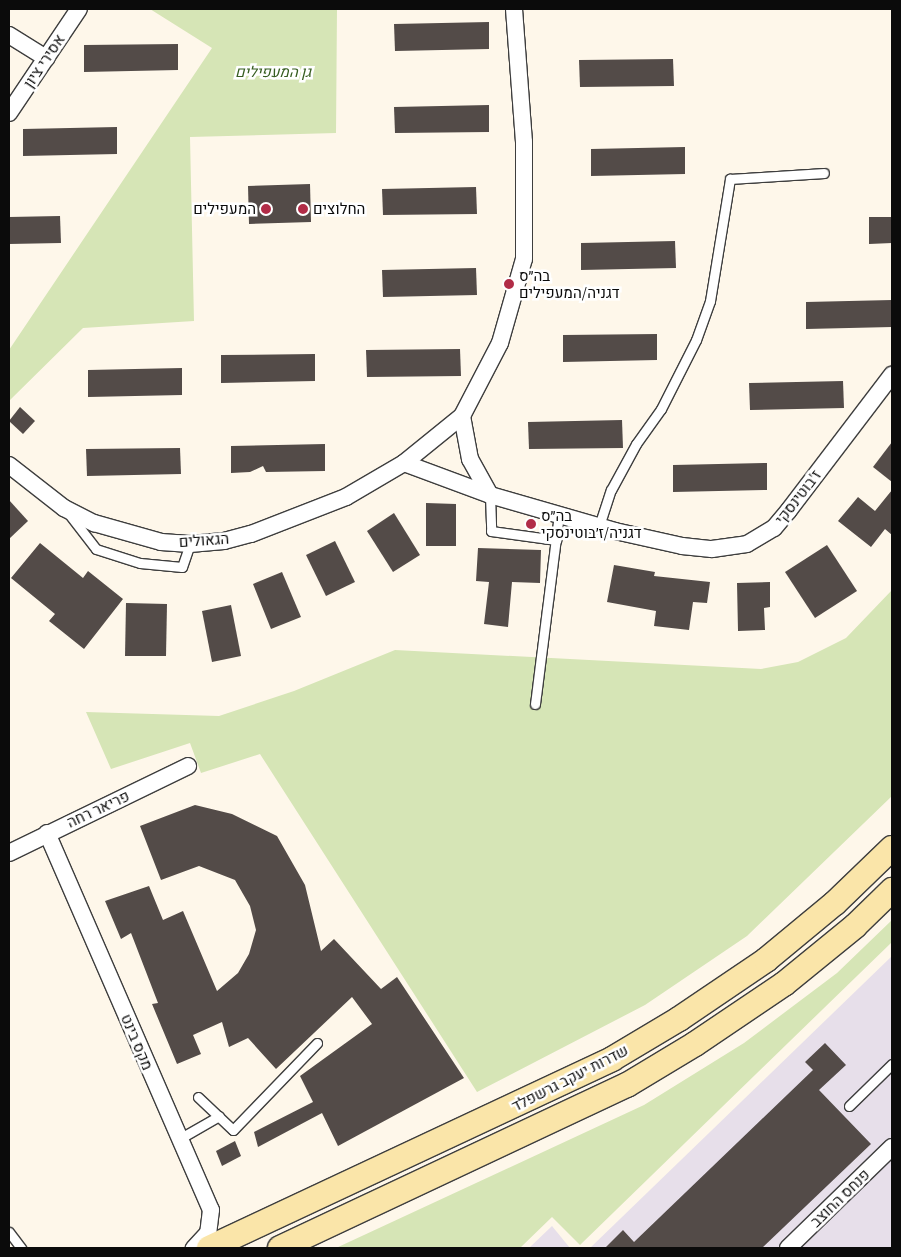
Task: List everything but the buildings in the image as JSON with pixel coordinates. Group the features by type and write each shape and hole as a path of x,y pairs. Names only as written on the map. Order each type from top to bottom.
{"main road":[{"name":"שדרות יעקב גרשפלד","path":"209,1248 612,1059 679,1019 766,960 835,903 892,848"},
{"name":"שדרות יעקב גרשפלד","path":"280,1248 627,1085 695,1044 784,984 855,926 892,890"}],"street":[{"name":"אסירי ציון","path":"9,113 79,9"},
{"path":"404,463 462,416 500,343 524,259 524,142 514,9"},
{"path":"9,35 46,58"},
{"name":"ז'בוטינסקי","path":"404,463 490,495 598,526 682,546 712,549 747,544 774,528 892,375"},
{"path":"462,416 470,459 490,495"},
{"name":"הגאולים","path":"9,466 64,508 94,523 132,536 161,542 190,544 224,541 251,534 346,496 404,463"},
{"name":"פריאר רחה","path":"9,854 47,833 188,766"},
{"name":"מקס בינט","path":"47,833 211,1210 208,1233 194,1248"},
{"name":"פנחס החוצב","path":"788,1248 892,1147"}],"lane":[{"path":"598,526 611,490 636,444 661,409 696,340 710,301 730,179 824,173"},
{"path":"490,495 491,532 556,540"},
{"path":"64,508 96,549 140,564 182,567 190,544"},
{"path":"535,704 559,514"},
{"path":"198,1096 233,1130 317,1043"},
{"path":"849,1106 892,1064"},
{"path":"179,1139 219,1116"},
{"path":"9,1232 21,1248"}],"shaded area":[{"path":"892,956 892,1248 590,1248"},
{"path":"552,1226 570,1248 529,1248"}],"green space":[{"name":"גן המעפילים","path":"150,9 337,9 336,133 190,137 194,321 83,328 9,401 9,350 212,48"},
{"path":"892,590 892,796 747,936 645,1005 477,1092 260,754 201,773 190,743 111,769 86,712 219,716 294,691 395,650 761,669 798,662 846,638"},
{"path":"892,920 892,942 580,1245 552,1217 520,1248 336,1248 644,1105 744,1043 837,973"}],"place":[{"name":"המעפילים","path":"266,209"},
{"name":"החלוצים","path":"303,209"},
{"name":"בה״ס דגניה/המעפילים","path":"509,284"},
{"name":"בה״ס דגניה/ז׳בוטינסקי","path":"531,524"}]}
